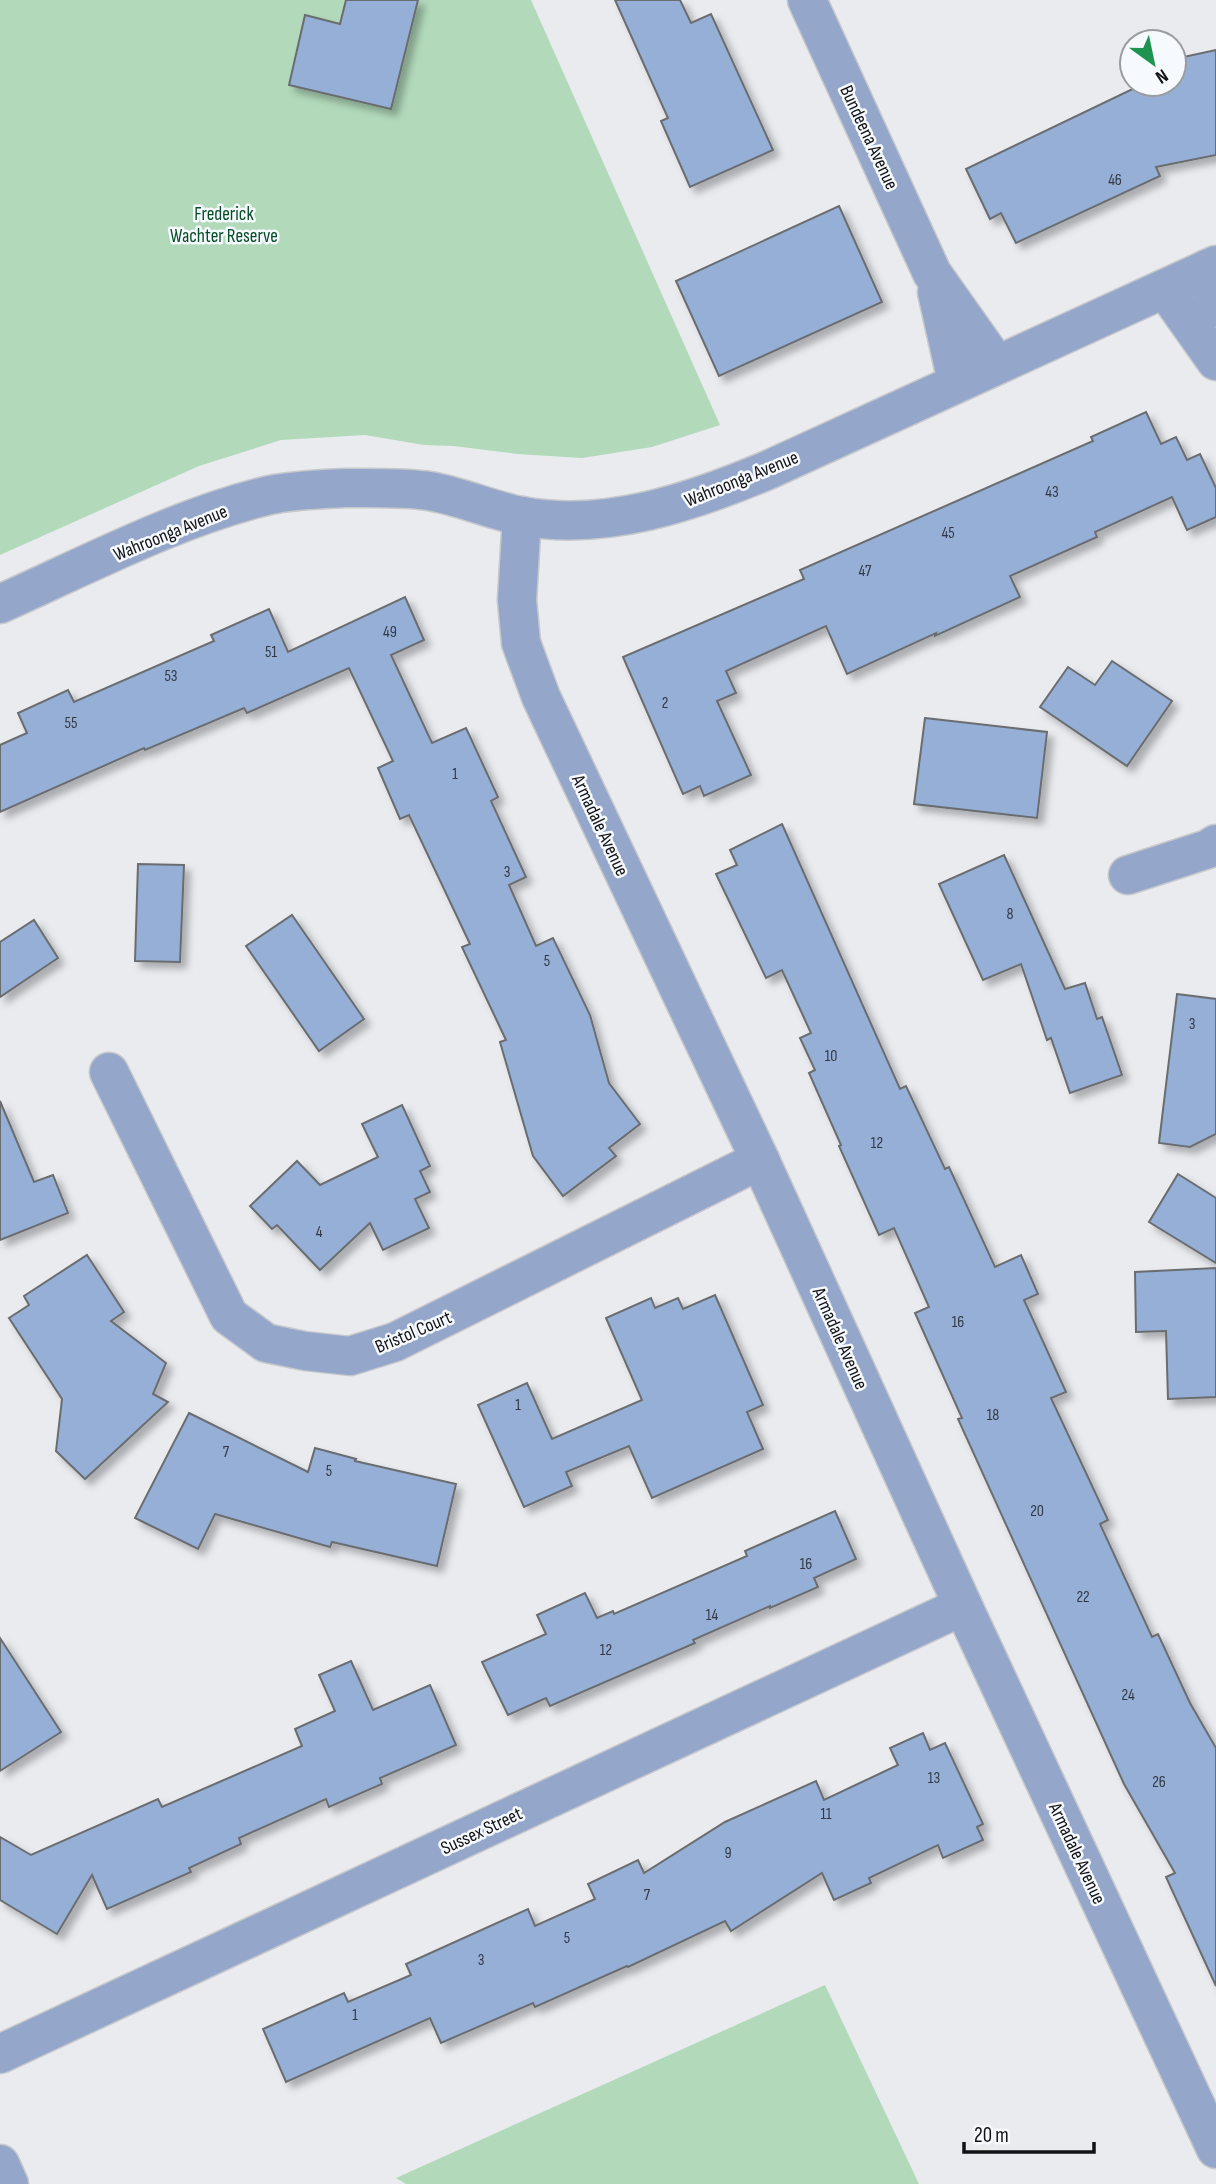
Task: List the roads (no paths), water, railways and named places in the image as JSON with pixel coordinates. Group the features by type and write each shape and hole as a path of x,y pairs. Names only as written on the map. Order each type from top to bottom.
{"street":[{"name":"Bundeena Avenue","path":"807,0 932,273 997,365"},
{"name":"Wahroonga Avenue","path":"0,604 192,519 272,494 345,488 428,490 522,516 573,519 616,517 662,508 706,495 768,470 1212,267"},
{"path":"1212,267 1216,307"},
{"name":"Bundeena Avenue","path":"932,273 957,382"},
{"path":"1166,289 1216,361"},
{"name":"Armadale Avenue","path":"522,516 517,600 522,643 534,680 760,1160 1216,2149"},
{"path":"1128,875 1216,844"},
{"name":"Bristol Court","path":"108,1072 229,1316 266,1343 305,1351 349,1356 395,1342 760,1160"},
{"name":"Sussex Street","path":"0,2054 963,1605"},
{"path":"0,2164 9,2184"}],"park label":[{"name":"Frederick Wachter Reserve","path":"224,224"}]}
